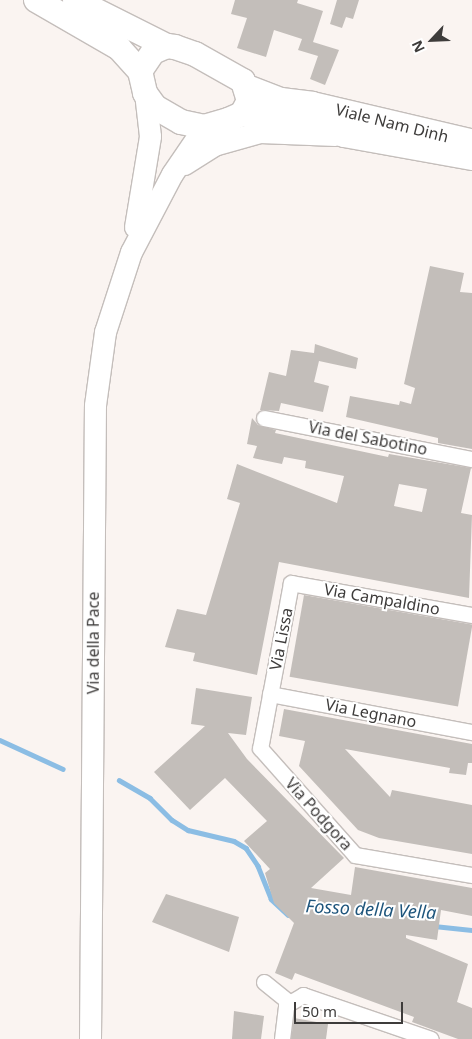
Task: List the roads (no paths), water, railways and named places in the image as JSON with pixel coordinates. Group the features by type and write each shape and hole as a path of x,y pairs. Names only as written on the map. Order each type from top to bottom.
{"main road":[{"path":"36,0 119,48 143,82 155,107 168,115 204,128"},
{"path":"75,0 167,46 195,54 222,58 312,104"},
{"path":"131,252 150,136 143,82 154,52 167,46"},
{"path":"195,54 231,73 246,87 281,100 312,104"},
{"path":"131,252 172,174 204,128 242,114 249,101 246,87"},
{"name":"Viale Nam Dinh","path":"312,104 472,141"},
{"name":"Viale Nam Dinh","path":"242,114 306,119 344,135 472,158"},
{"path":"172,174 194,156 230,139 284,131 344,135"},
{"name":"Via della Pace","path":"90,1039 94,405 105,332 131,252"}],"street":[{"name":"Via del Sabotino","path":"264,418 472,459"},
{"name":"Via Campaldino","path":"291,583 472,615"},
{"name":"Via Lissa","path":"270,694 291,583"},
{"name":"Via Legnano","path":"270,694 472,732"},
{"name":"Via Podgora","path":"270,694 260,748 355,855 472,875"},
{"path":"264,982 297,999 431,1039"},
{"path":"282,1039 286,1005 297,999"}],"waterway":[{"name":"Fosso della Vella","path":"0,740 63,769"},
{"name":"Fosso della Vella","path":"119,780 150,798 172,820 188,830 234,841 246,848 258,866 271,899 288,915"},
{"name":"Fosso della Vella","path":"434,926 472,930"}]}
